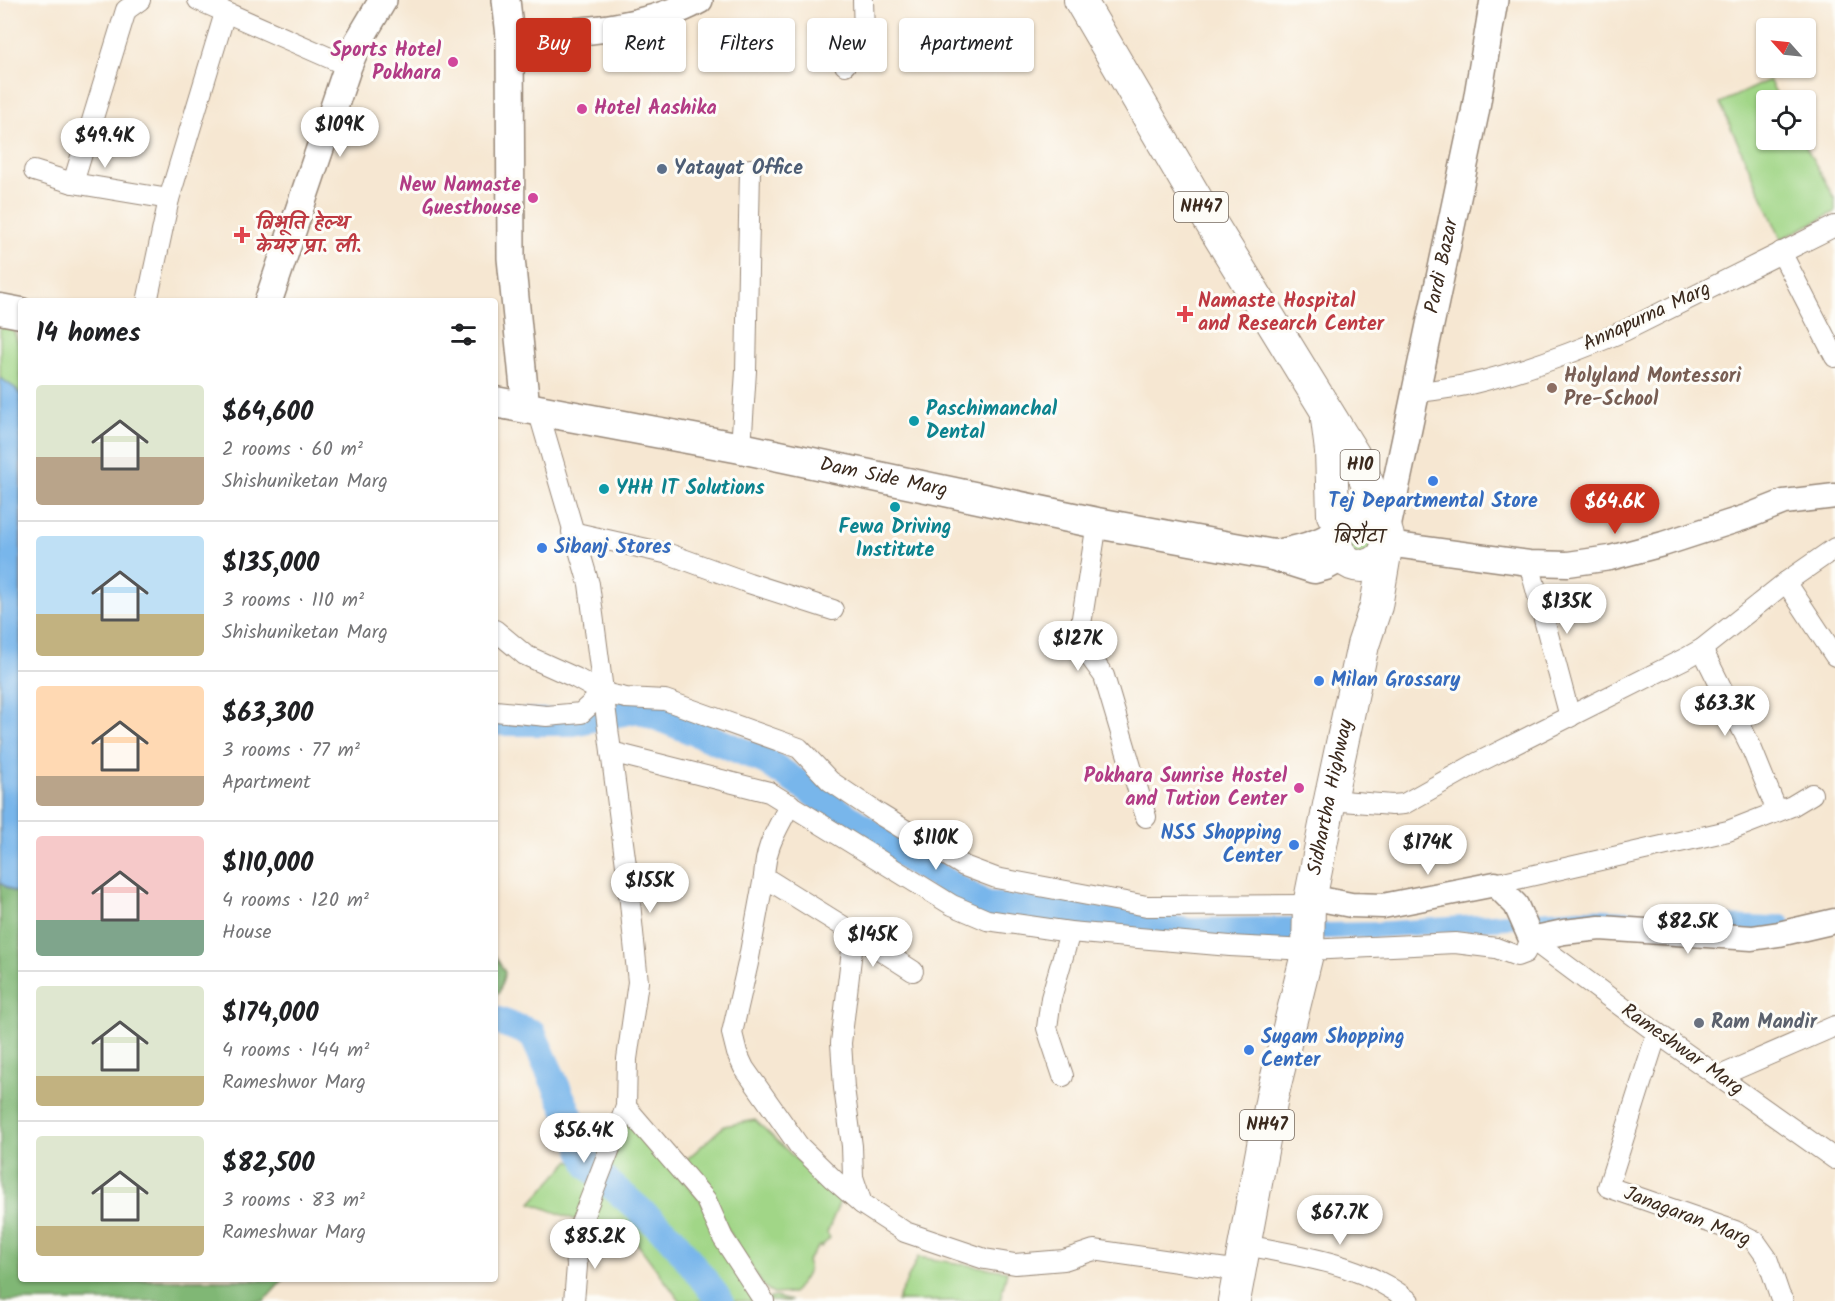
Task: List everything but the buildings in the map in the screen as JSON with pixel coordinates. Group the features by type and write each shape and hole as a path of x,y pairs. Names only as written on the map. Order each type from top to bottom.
{"highway":[{"name":"NH47","path":"1080,0 1206,215 1327,412"},
{"name":"Sidhartha Highway","path":"1308,950 1309,904 1363,645 1376,606 1386,537 1380,512 1358,462 1327,412"},
{"name":"Sidhartha Highway","path":"1327,412 1333,515 1362,612 1363,645"},
{"path":"1360,514 1376,518 1386,537 1377,561 1370,564 1354,565 1341,544 1345,520 1360,514"},
{"name":"NH47","path":"1234,1301 1272,1097 1308,950"}],"main road":[{"path":"269,298 348,66 358,42 383,0"},
{"path":"506,0 510,36 511,258 532,409"},
{"path":"510,36 606,30 679,11 699,0"},
{"name":"Pardi Bazar","path":"1386,537 1475,112 1494,0"},
{"path":"0,309 18,312"},
{"name":"Dam Side Marg","path":"498,403 741,448 1096,523 1273,555 1301,551 1327,540 1341,544"}],"street":[{"path":"73,183 126,10 140,0"},
{"path":"198,0 348,66"},
{"path":"863,0 864,18"},
{"path":"148,298 169,199 225,13"},
{"path":"741,448 746,371 750,170"},
{"path":"34,171 73,183 169,199"},
{"name":"Annapurna Marg","path":"1415,393 1470,384 1590,345 1624,331 1835,226"},
{"path":"1780,252 1835,357"},
{"path":"532,409 589,584 627,873 638,982 627,1059 625,1110 575,1238 577,1266 574,1301"},
{"path":"1386,537 1529,563 1568,564 1610,558 1684,537 1784,502 1835,496"},
{"path":"1096,523 1079,636 1085,650 1104,676 1146,817"},
{"path":"572,532 669,554 749,584 833,610"},
{"path":"1329,800 1404,804 1477,763 1702,649 1786,582 1835,548"},
{"path":"1529,563 1570,717"},
{"path":"1786,582 1835,656"},
{"path":"498,632 525,655 576,678 604,699"},
{"path":"1702,649 1751,747 1778,811"},
{"path":"498,711 547,716 581,713 604,699 665,700 799,748 830,781 964,866 996,878 1147,906 1309,904 1383,906 1495,884 1728,831 1778,811 1812,794"},
{"path":"611,752 769,792 951,905 987,920 1070,932 1230,946 1308,950 1455,943 1496,948 1517,956 1525,953 1531,938 1516,905 1495,884"},
{"path":"790,804 765,855 764,876 748,963 732,1033 744,1068 799,1146 862,1204 905,1232 985,1259 1015,1264 1064,1260 1094,1250 1206,1268 1243,1258 1349,1267 1392,1287 1409,1301"},
{"path":"764,876 913,971"},
{"path":"1531,938 1600,928 1752,938 1835,921"},
{"path":"1063,1076 1047,1028 1051,998 1070,932"},
{"path":"854,933 841,1043 853,1177 862,1204"},
{"name":"Rameshwar Marg","path":"1531,938 1657,1033 1835,1159"},
{"path":"1719,1076 1835,1026"},
{"name":"Janagaran Marg","path":"1657,1033 1608,1187 1735,1231 1755,1241 1767,1258 1779,1296 1783,1301"},
{"path":"625,1110 706,1200 723,1239 764,1301"}],"green space":[{"path":"1769,80 1774,90 1756,90 1756,150 1808,150 1835,199 1835,212 1781,239 1720,103"},
{"path":"0,327 13,329 18,343 18,392 0,378"},
{"path":"1361,522 1376,529 1372,554 1362,557 1348,551 1347,531"},
{"path":"0,883 18,892 18,1282 281,1282 264,1301 0,1301"},
{"path":"498,961 505,972 498,993"},
{"path":"621,1114 701,1200 760,1300 776,1297 792,1301 725,1301 685,1248 593,1165 582,1143"},
{"path":"755,1120 840,1201 827,1233 830,1238 821,1247 819,1246 807,1261 807,1274 793,1293 773,1294 762,1284 685,1161 724,1126"},
{"path":"570,1160 666,1238 712,1301 680,1301 637,1243 531,1203"},
{"path":"918,1257 1007,1271 1000,1301 897,1301"}],"water":[{"path":"0,378 18,392 18,891 14,892 0,883"}],"waterway":[{"path":"498,722 573,722 638,709 766,761 915,863 986,905 1189,932 1298,931"},
{"path":"1325,931 1376,930 1581,916 1770,925 1782,923"},
{"path":"498,1021 532,1033 590,1167 672,1238 720,1301"}],"place":[{"name":"Sports Hotel Pokhara","path":"453,62"},
{"name":"Hotel Aashika","path":"582,109"},
{"name":"Yatayat Office","path":"662,169"},
{"name":"New Namaste Guesthouse","path":"533,198"},
{"name":"विभूति हेल्थ केयर प्रा. ली.","path":"242,235"},
{"name":"Namaste Hospital and Research Center","path":"1185,314"},
{"name":"Holyland Montessori Pre-School","path":"1552,388"},
{"name":"Paschimanchal Dental","path":"914,421"},
{"name":"Tej Departmental Store","path":"1433,481"},
{"name":"YHH IT Solutions","path":"604,489"},
{"name":"Fewa Driving Institute","path":"895,507"},
{"name":"Sibanj Stores","path":"542,548"},
{"name":"Milan Grossary","path":"1319,681"},
{"name":"Pokhara Sunrise Hostel and Tution Center","path":"1299,788"},
{"name":"NSS Shopping Center","path":"1294,845"},
{"name":"Ram Mandir","path":"1699,1023"},
{"name":"Sugam Shopping Center","path":"1249,1050"}],"district":[{"name":"बिरौटा","path":"1359,537"}]}
